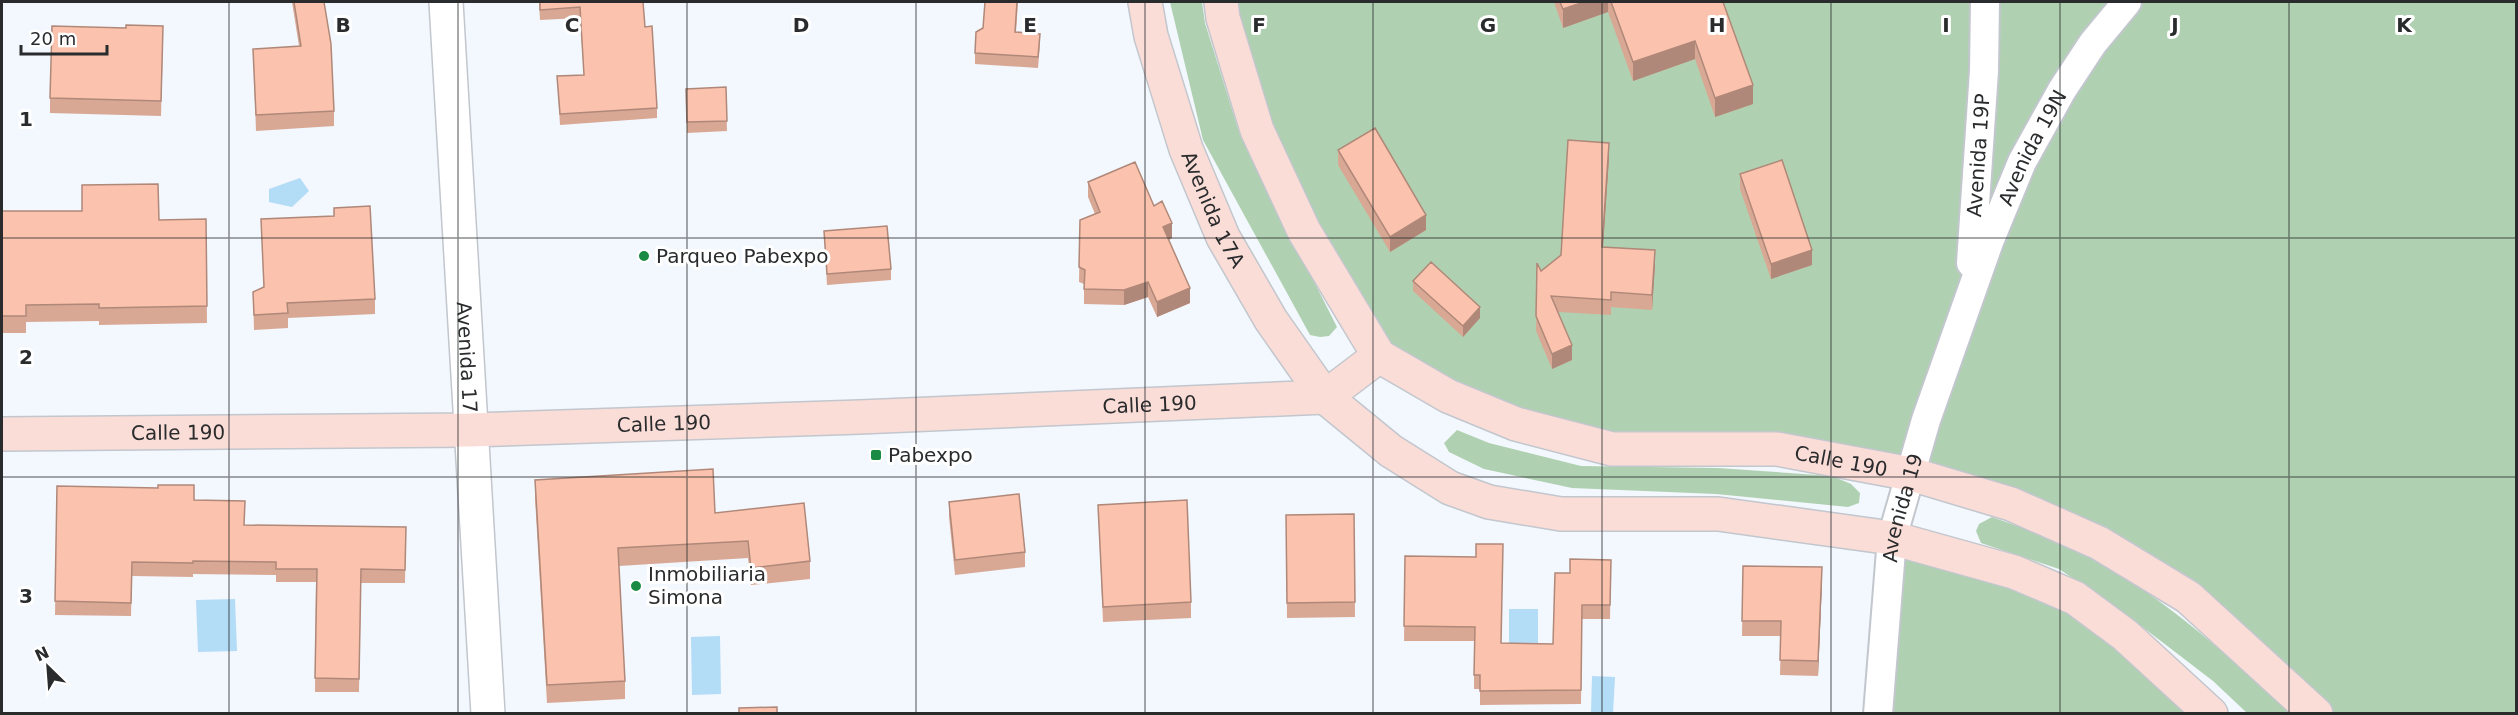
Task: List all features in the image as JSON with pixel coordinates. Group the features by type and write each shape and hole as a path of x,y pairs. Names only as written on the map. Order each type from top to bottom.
{"main road":[{"name":"Avenida 17A","path":"1145,2 1151,36 1186,149 1223,237 1271,320 1325,397"},
{"path":"1221,2 1223,18 1257,130 1304,231 1379,356 1325,397 1391,451 1450,488 1489,502 1561,514 1718,514 1892,538 2014,572 2075,598 2126,635 2211,714"},
{"name":"Calle 190","path":"1379,356 1448,396 1516,424 1612,449 1777,448 1911,474 2011,504 2099,543 2188,597 2316,714"},
{"name":"Calle 190","path":"2,434 470,430 872,417 1325,397"}],"street":[{"name":"Avenida 17","path":"446,2 488,714"},
{"name":"Avenida 19P","path":"1966,310 1975,229 1985,2"},
{"name":"Avenida 19N","path":"1966,310 1989,243 2022,162 2093,43 2127,2"},
{"name":"Avenida 19","path":"1878,714 1892,538 1926,420 1966,310"}],"green space":[{"path":"1170,2 1202,2 1205,23 1240,135 1337,327 1329,336 1310,335 1203,140"},
{"path":"1221,2 2516,2 2516,713 2316,713 2188,597 1911,474 1612,449 1379,356 1304,231"},
{"path":"1457,430 1489,443 1581,466 1718,468 1832,476 1851,484 1860,493 1859,503 1848,507 1716,494 1572,488 1484,469 1449,452 1444,443"},
{"path":"1992,517 2070,546 2130,581 2213,644 2290,713 2247,713 2213,681 2119,609 2059,569 1981,543 1976,531 1979,524"},
{"path":"1892,538 2014,572 2211,714 1878,714"}],"water":[{"path":"300,178 309,191 292,207 269,202 269,189"},
{"path":"235,599 237,651 198,652 196,600"},
{"path":"1509,609 1538,609 1538,646 1509,646"},
{"path":"720,636 721,694 692,695 691,637"},
{"path":"1592,676 1615,677 1613,713 1591,713"}],"building":[{"path":"294,2 324,2 331,44 334,111 256,115 253,49 301,46"},
{"path":"540,2 643,2 645,27 652,26 657,108 560,114 557,76 584,75 580,7 540,10"},
{"path":"985,2 1017,2 1015,32 1040,34 1038,57 975,53 976,32 983,28"},
{"path":"1560,2 1584,2 1563,9"},
{"path":"1611,2 1723,2 1753,85 1715,98 1695,41 1633,62"},
{"path":"126,25 163,26 161,101 50,98 52,26 126,28"},
{"path":"726,87 727,121 687,122 686,89"},
{"path":"1375,128 1426,215 1390,237 1338,150"},
{"path":"1568,140 1609,143 1602,247 1655,250 1652,295 1611,292 1611,300 1551,296 1572,345 1552,354 1536,316 1537,263 1541,271 1561,255"},
{"path":"1782,160 1812,250 1771,264 1740,174"},
{"path":"1135,162 1154,206 1162,201 1172,223 1163,227 1190,288 1157,302 1148,282 1124,290 1084,289 1085,270 1079,267 1080,220 1100,212 1088,182"},
{"path":"158,184 159,220 206,219 207,306 99,308 99,304 26,305 26,316 2,316 2,211 82,211 82,185"},
{"path":"370,206 375,299 287,303 288,313 254,315 253,292 264,287 261,219 334,216 334,208"},
{"path":"887,226 891,269 827,274 824,231"},
{"path":"1431,262 1480,307 1463,326 1413,281"},
{"path":"713,469 715,513 804,503 810,561 751,568 748,541 618,548 625,681 547,685 535,480"},
{"path":"158,485 194,485 194,500 245,501 244,525 406,527 405,570 361,569 359,679 315,678 317,569 276,569 276,562 132,562 131,603 55,601 57,486 158,488"},
{"path":"1019,494 1025,552 955,560 949,502"},
{"path":"1187,500 1191,602 1103,607 1098,505"},
{"path":"1354,514 1355,602 1287,603 1286,515"},
{"path":"1476,544 1503,544 1501,643 1553,644 1555,573 1570,573 1570,559 1611,560 1610,605 1582,605 1581,690 1480,691 1480,675 1474,675 1475,627 1404,626 1405,556 1476,557"},
{"path":"1743,566 1822,567 1818,661 1780,660 1781,621 1742,621"},
{"path":"777,707 777,714 739,714 739,708"}],"place":[{"name":"Parqueo Pabexpo","path":"644,256"},
{"name":"Pabexpo","path":"876,455"},
{"name":"Inmobiliaria Simona","path":"636,586"}]}
